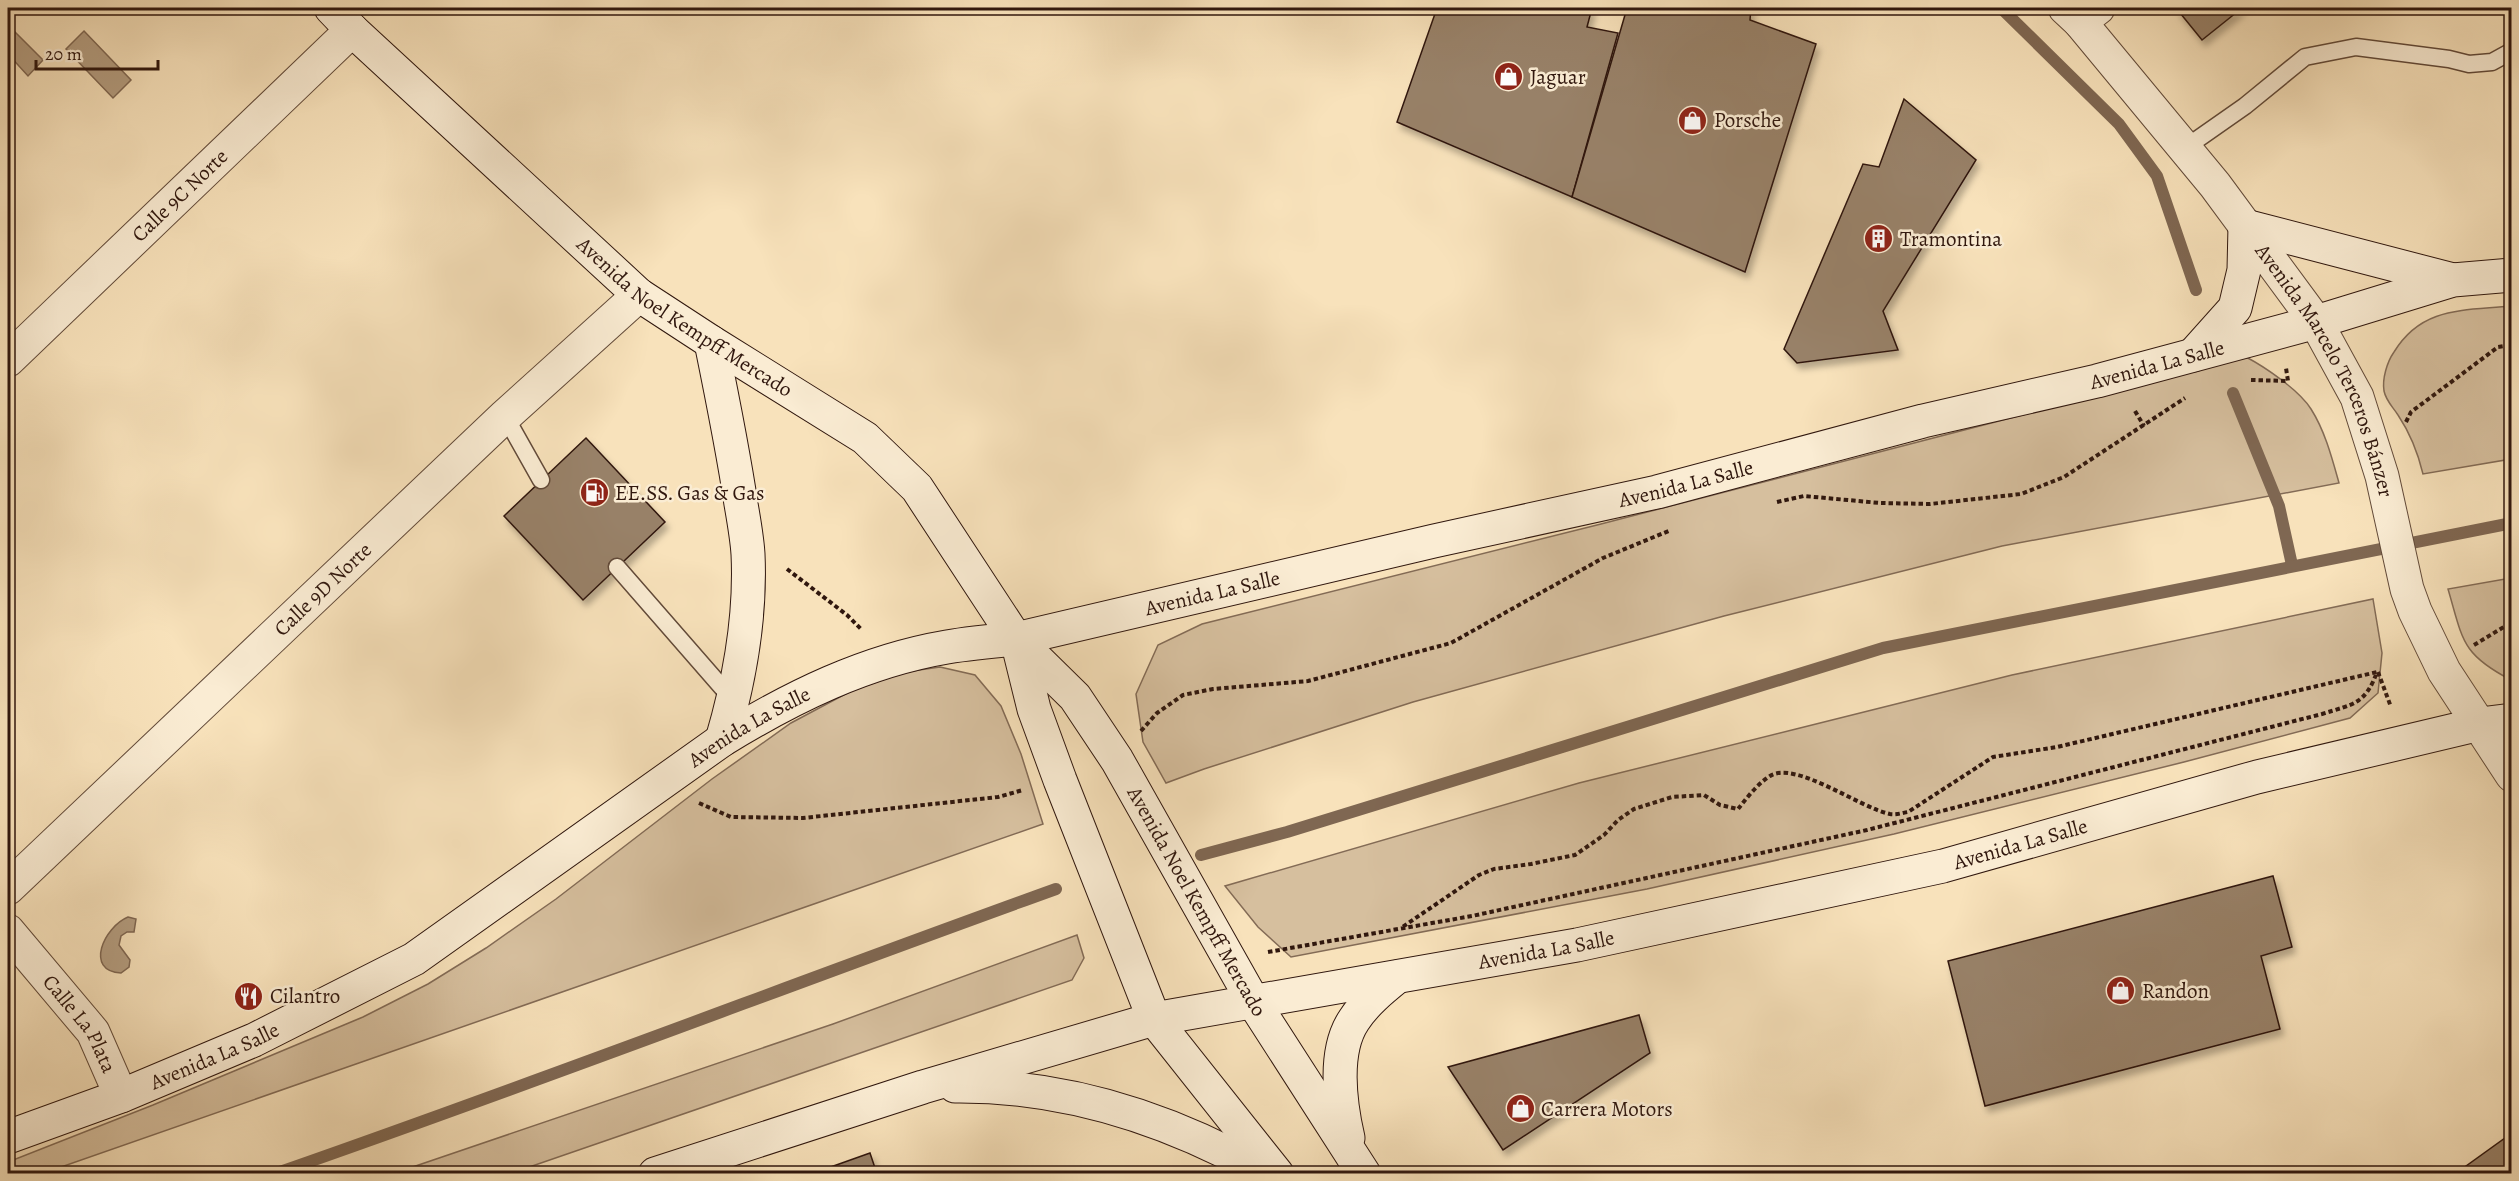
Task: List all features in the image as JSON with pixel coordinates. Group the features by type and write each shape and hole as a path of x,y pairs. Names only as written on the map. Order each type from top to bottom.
{"main road":[{"name":"Avenida Marcelo Terceros Bánzer","path":"2081,12 2185,148 2216,184 2316,322 2357,397 2382,476 2407,589 2415,611 2444,671 2480,723 2511,775"},
{"name":"Avenida Noel Kempff Mercado","path":"342,19 639,295 865,438 917,488 1016,639 1075,697 1120,765 1254,1003 1358,1165"},
{"name":"Calle 9C Norte","path":"8,360 342,19"},
{"path":"2193,355 2235,308 2244,270 2245,226 2454,280"},
{"name":"Avenida La Salle","path":"8,1137 122,1096 254,1040 414,959 722,740 771,710 824,684 878,664 946,647 1016,639 1434,541 1657,492 1923,421 2097,381 2278,333 2454,280 2511,275"},
{"name":"Calle 9D Norte","path":"8,888 505,416 639,295"},
{"path":"711,342 735,463 748,553 748,603 743,652 722,740"},
{"name":"Avenida Noel Kempff Mercado","path":"1016,639 1034,709 1063,789 1154,1019 1277,1173"},
{"name":"Avenida La Salle","path":"675,1170 923,1087 1154,1019 1577,945 1943,866 2257,777 2480,723 2511,720"},
{"name":"Calle La Plata","path":"8,931 93,1032 122,1096"},
{"path":"1358,1165 1340,1102 1341,1059 1352,1022 1367,1003 1397,977"},
{"path":"923,1087 977,1086 1032,1091 1085,1101 1137,1114 1188,1133 1268,1173"}],"lane":[{"path":"2185,148 2245,106 2305,57 2356,47 2449,59 2469,64 2492,62 2511,51"},
{"path":"505,416 541,480"},
{"path":"617,567 733,700"}],"path":[{"path":"2244,380 2288,381 2278,333"},
{"path":"2404,426 2411,412 2499,347 2511,345"},
{"path":"1769,504 1804,496 1880,503 1930,504 2021,494 2064,477 2193,393"},
{"path":"1120,765 1157,713 1183,695 1213,689 1308,681 1451,644 1603,558 1681,526"},
{"path":"748,553 772,557 847,615 868,636 878,664"},
{"path":"2468,649 2511,622"},
{"path":"1229,959 1483,914 1868,830 2322,714 2354,704 2370,691 2377,672 2057,747 1993,757 1908,812 1892,814 1862,804 1815,781 1784,772 1771,775 1738,809 1720,805 1704,795 1662,800 1634,809 1618,820 1604,836 1575,855 1494,869 1479,875 1401,928"},
{"path":"657,786 731,817 803,818 1063,789"}],"shaded area":[{"path":"8,25 43,60 28,76 8,54"},
{"path":"84,31 131,80 113,98 66,49"},
{"path":"2511,306 2511,459 2423,474 2410,436 2384,391 2384,376 2391,356 2405,337 2417,326 2431,319 2461,311"},
{"path":"2246,357 2272,373 2306,402 2324,435 2339,483 2002,546 1724,616 1413,702 1166,783 1143,742 1136,694 1158,645 1202,624 1601,524"},
{"path":"2512,578 2511,680 2482,662 2466,644 2448,589"},
{"path":"2373,599 2382,653 2378,693 2350,718 2184,762 1894,834 1647,889 1291,957 1258,927 1225,886 1579,783 2012,675"},
{"path":"940,667 975,675 1001,706 1021,754 1043,824 44,1173 8,1173 8,1162 153,1105 363,1017 428,984 486,948 556,899 712,779 791,723 851,691 905,672"},
{"path":"128,917 136,919 134,932 127,932 121,936 119,945 130,960 129,967 121,973 103,965 102,948 112,930"},
{"path":"1077,935 1084,958 1072,980 512,1173 395,1173 833,1024"}],"building":[{"name":"Jaguar","path":"1437,8 1592,8 1587,27 1618,33 1572,197 1397,122"},
{"name":"Porsche","path":"1627,8 1751,8 1750,20 1816,44 1745,272 1572,197"},
{"path":"2176,8 2242,8 2202,40"},
{"name":"Tramontina","path":"1904,99 1976,160 1883,311 1898,350 1797,363 1784,349 1863,164 1879,167"},
{"path":"586,438 665,522 583,600 504,516"},
{"path":"2273,876 2292,947 2261,956 2280,1029 1985,1106 1948,961"},
{"name":"Carrera Motors","path":"1639,1015 1650,1053 1503,1150 1448,1067"},
{"path":"2512,1133 2512,1174 2455,1174"},
{"path":"870,1153 877,1174 811,1174"}],"waterway":[{"path":"2001,8 2119,124 2157,176 2196,290"},
{"path":"2233,393 2279,506 2292,565"},
{"path":"1201,855 1287,832 1883,648 2512,523"},
{"path":"274,1174 1056,889"}],"place":[{"name":"Jaguar","path":"1509,77"},
{"name":"Porsche","path":"1693,120"},
{"name":"Tramontina","path":"1879,239"},
{"name":"EE.SS. Gas & Gas","path":"594,493"},
{"name":"Randon","path":"2121,991"},
{"name":"Cilantro","path":"249,996"},
{"name":"Carrera Motors","path":"1520,1109"}]}
